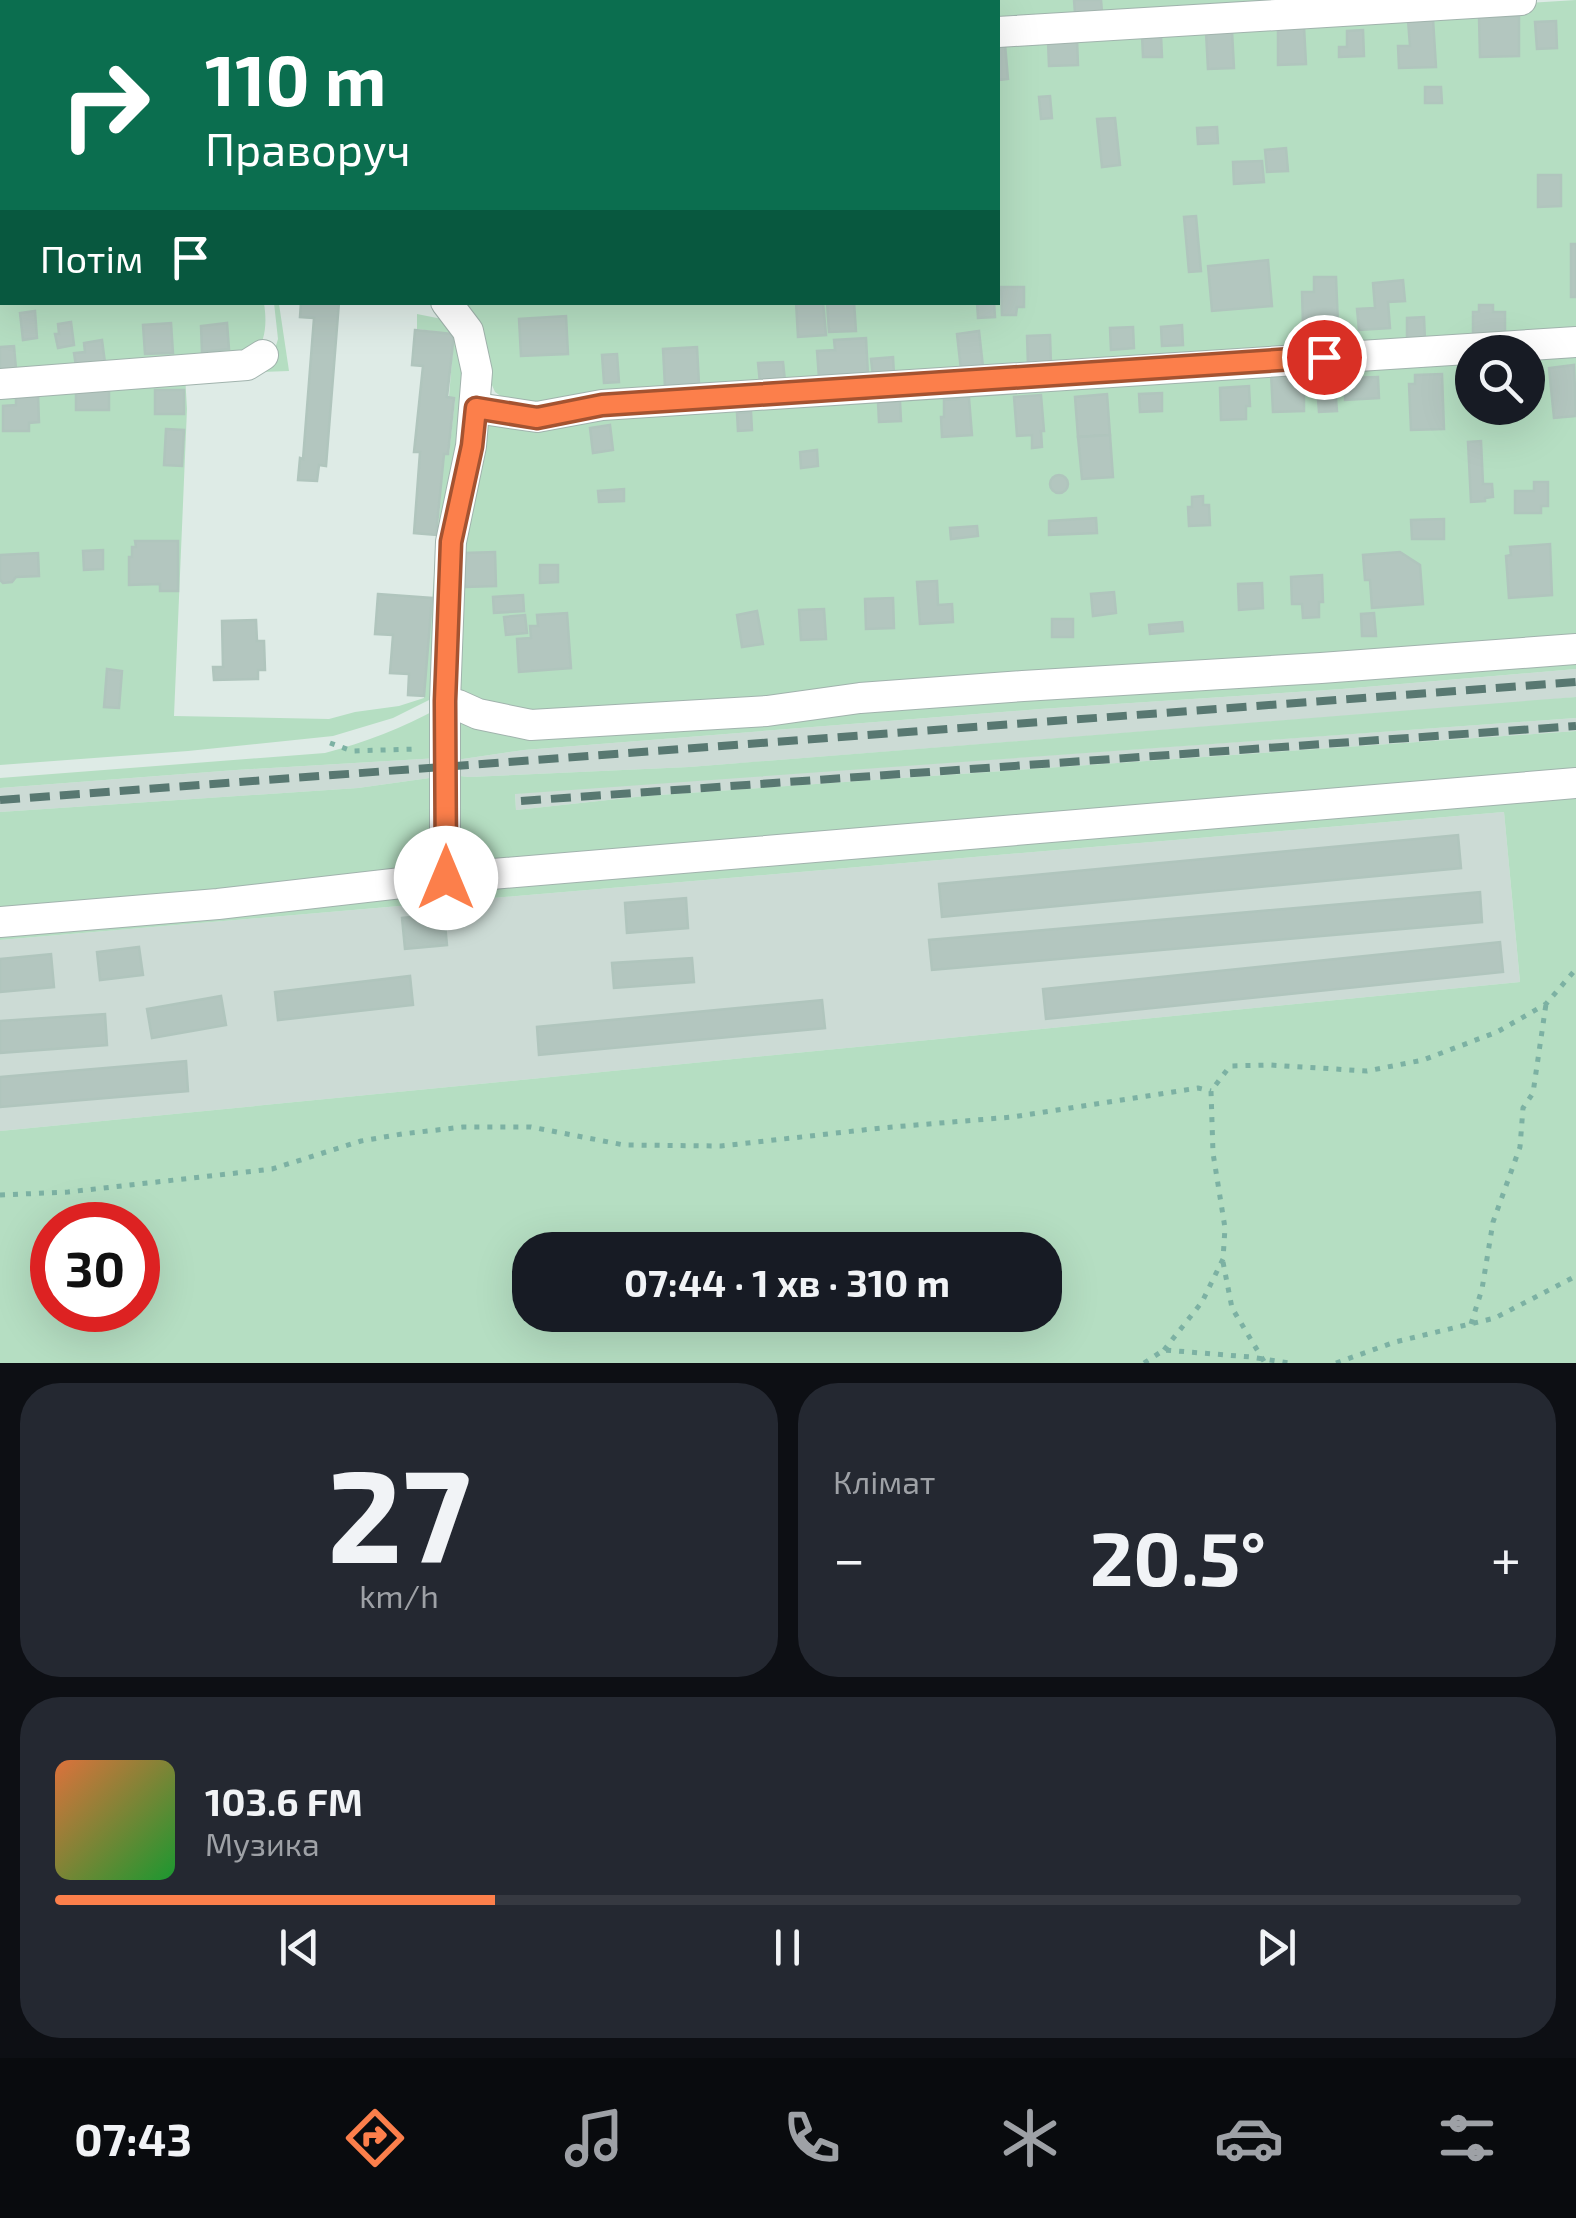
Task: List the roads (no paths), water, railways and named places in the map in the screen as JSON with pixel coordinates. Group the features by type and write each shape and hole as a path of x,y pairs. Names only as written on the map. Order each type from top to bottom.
{"street":[{"path":"1000,32 1521,0"},
{"path":"446,878 445,701 451,542 472,446 477,372 468,331 448,305"},
{"path":"476,408 537,418 621,404 1576,342"},
{"path":"0,384 247,365 263,356"},
{"path":"445,701 478,714 531,725 748,712 987,688 1576,649"},
{"path":"0,922 218,904 446,878 1576,784"}],"railway":[{"path":"0,800 1576,682"},
{"path":"521,801 1576,726"}]}
